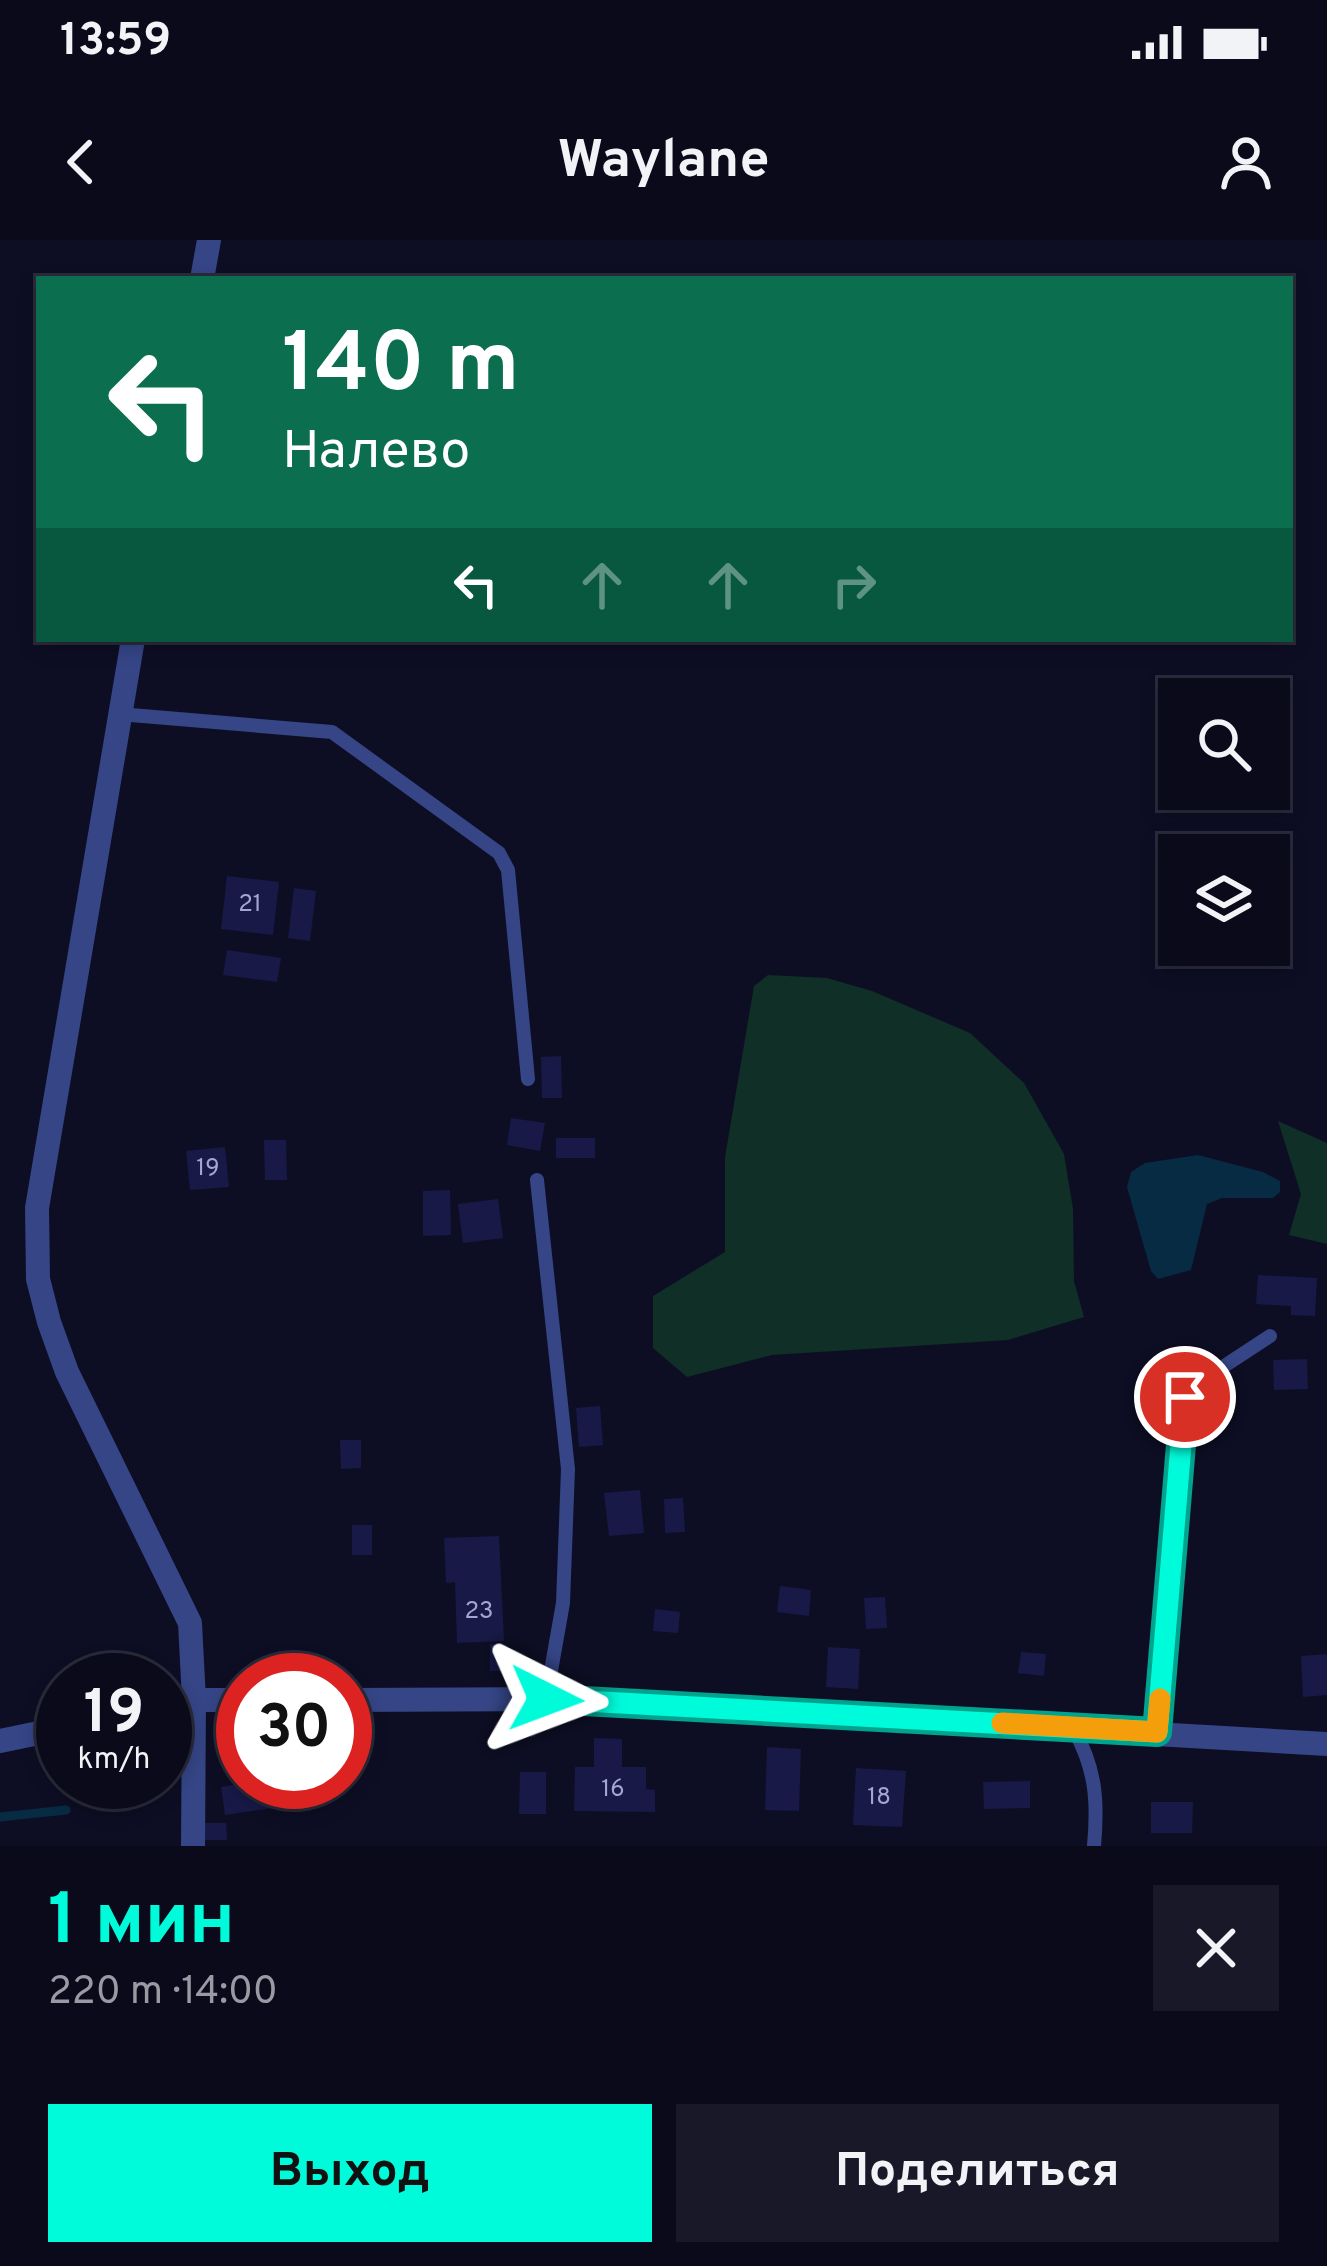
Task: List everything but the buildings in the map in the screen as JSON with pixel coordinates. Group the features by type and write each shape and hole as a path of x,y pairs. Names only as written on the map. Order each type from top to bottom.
{"street":[{"path":"203,276 209,240"},
{"path":"132,642 37,1208 38,1279 67,1372 190,1623 193,1846"},
{"path":"372,1700 546,1699 1327,1744"},
{"path":"194,1700 216,1700"},
{"path":"0,1741 36,1734"}],"lane":[{"path":"119,714 332,732 499,853 508,870 528,1079"},
{"path":"537,1180 568,1469 562,1603 546,1699"},
{"path":"1157,1732 1185,1397 1270,1336"},
{"path":"1073,1727 1090,1757 1098,1801 1094,1846"}],"green space":[{"path":"768,975 827,978 872,991 970,1033 1024,1083 1064,1154 1073,1209 1074,1281 1084,1317 1008,1340 772,1355 687,1377 653,1348 653,1296 725,1252 725,1157 754,986"},
{"path":"1278,1121 1327,1143 1327,1244 1289,1235 1301,1194"}],"water":[{"path":"1198,1155 1263,1172 1280,1181 1280,1192 1273,1198 1222,1198 1207,1204 1191,1270 1158,1279 1151,1271 1127,1187 1131,1172 1145,1163"}],"waterway":[{"path":"0,1817 66,1810"}],"slow traffic":[{"path":"1002,1723 1157,1732 1160,1699"}],"route":[{"path":"546,1699 1157,1732 1185,1397"}]}
